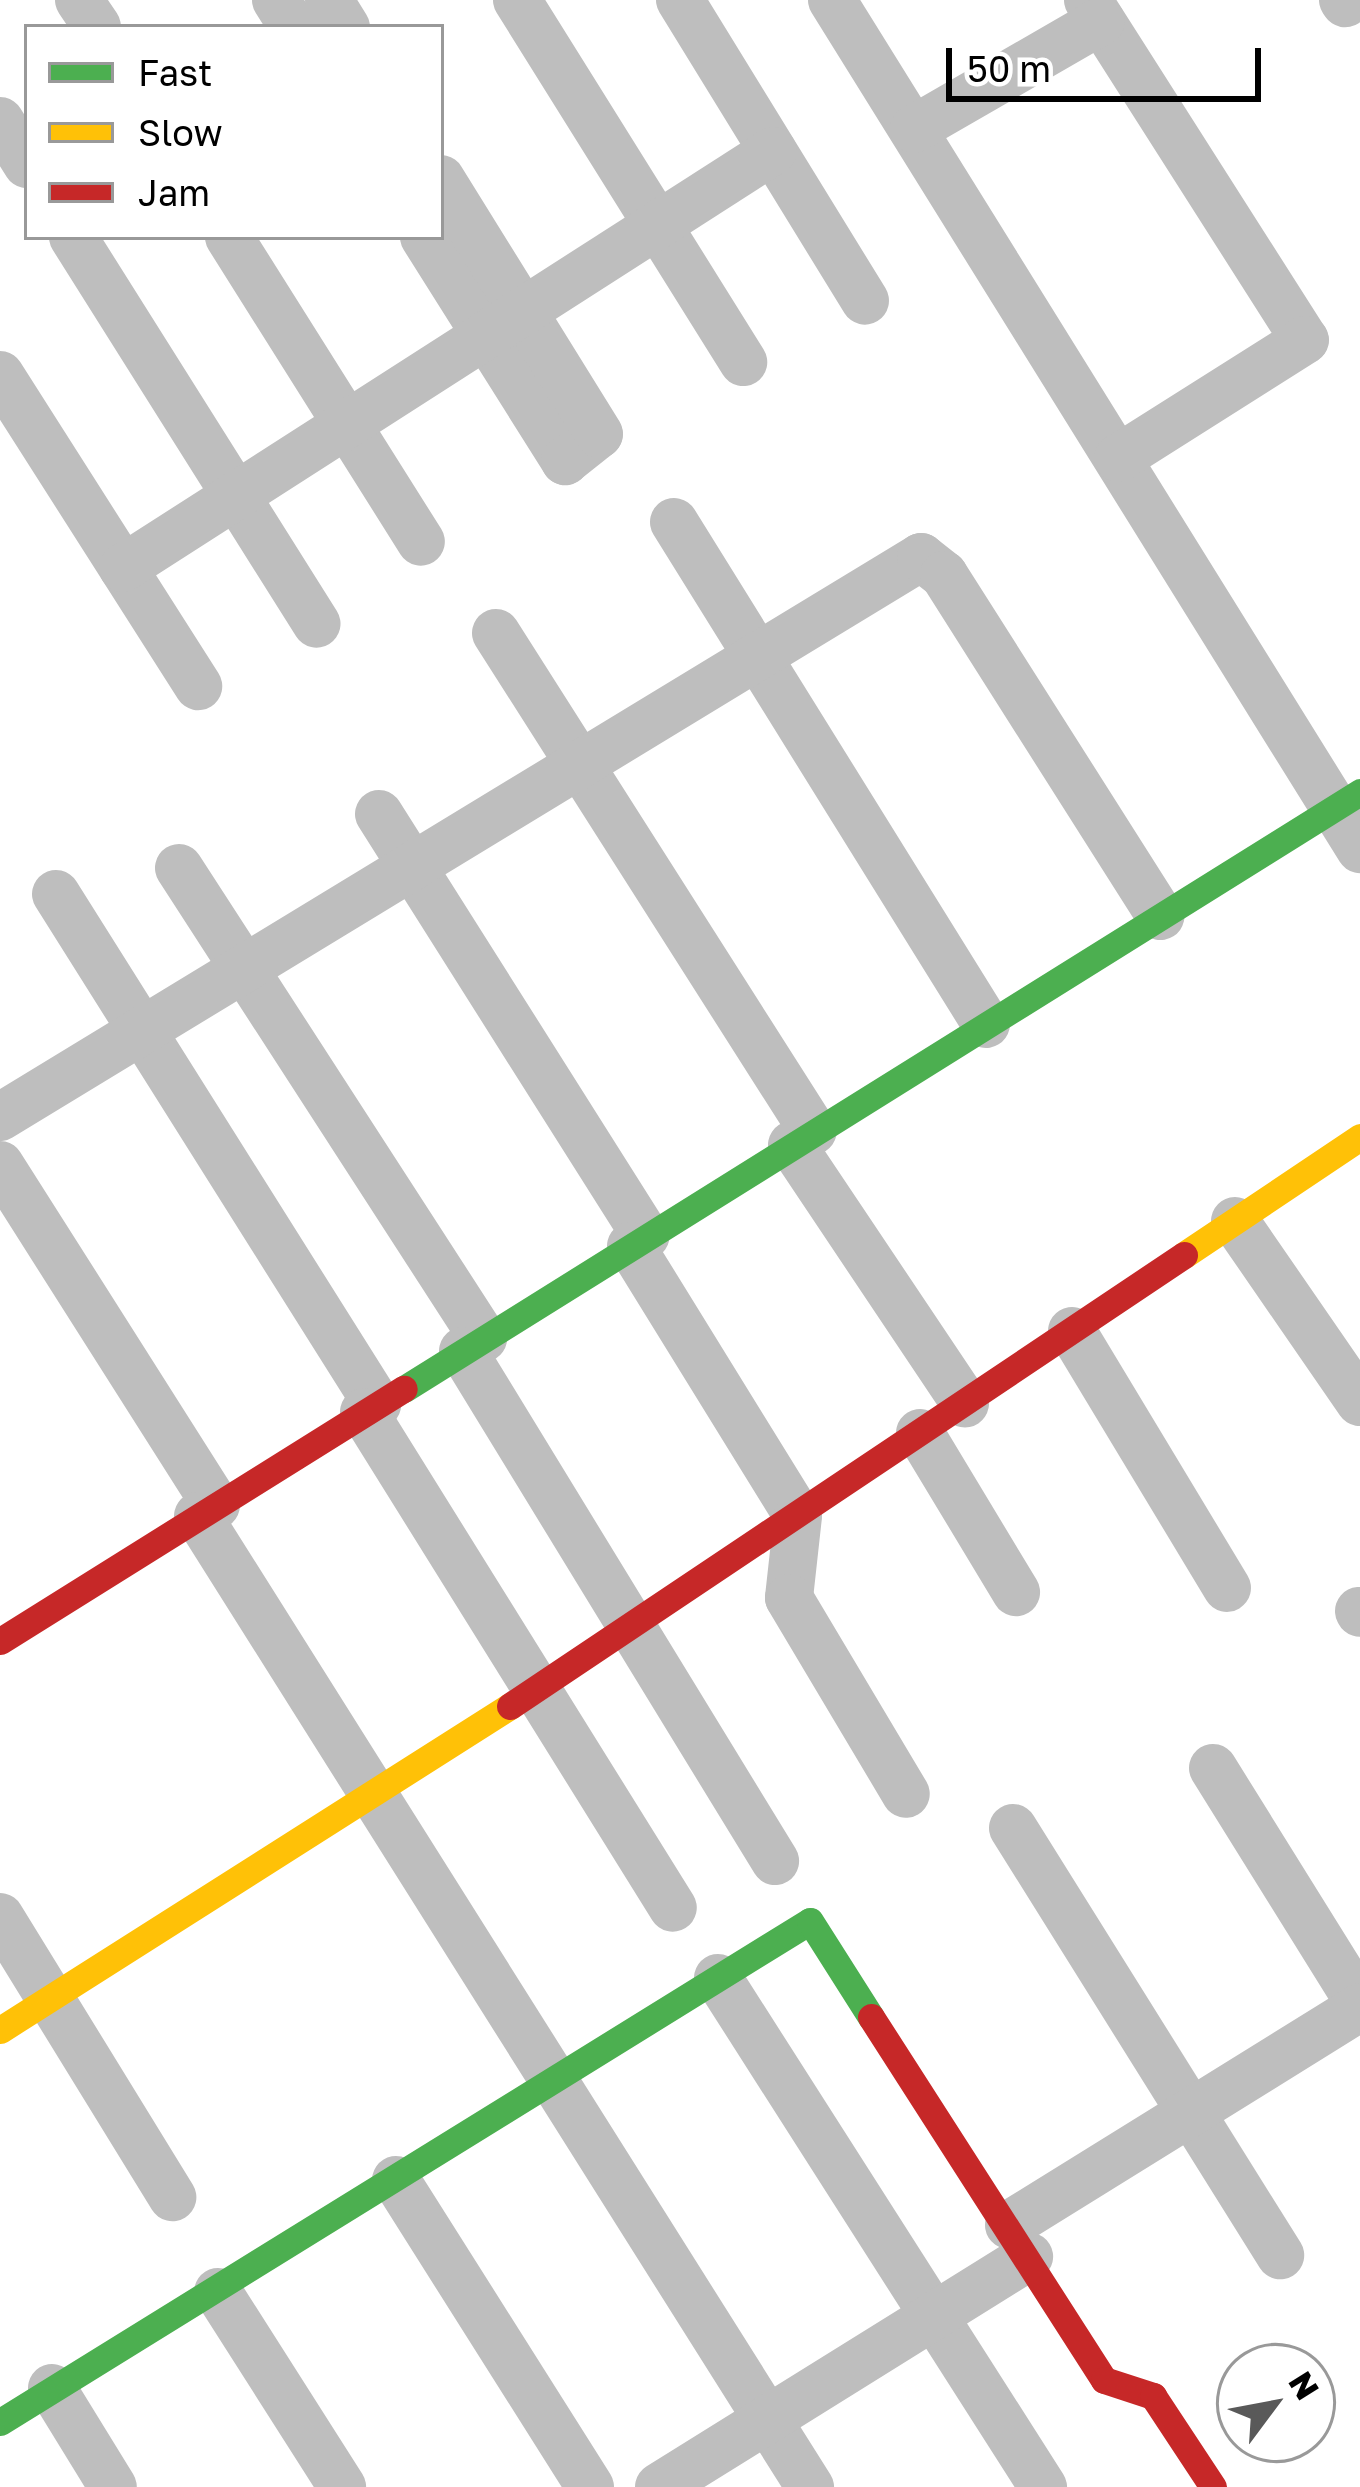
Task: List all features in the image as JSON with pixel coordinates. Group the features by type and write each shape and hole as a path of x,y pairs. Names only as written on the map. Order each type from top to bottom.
{"street":[{"path":"517,0 743,362"},
{"path":"680,0 866,301"},
{"path":"832,0 1118,458 1347,800 1360,849"},
{"path":"914,129 1095,7 1304,340 1118,458"},
{"path":"0,121 24,159"},
{"path":"123,568 773,151"},
{"path":"444,186 505,323"},
{"path":"75,240 317,624"},
{"path":"231,240 422,542"},
{"path":"427,240 505,323"},
{"path":"0,376 198,686"},
{"path":"674,522 986,1024"},
{"path":"0,1117 910,560 929,560 1160,916"},
{"path":"496,633 965,1403"},
{"path":"0,1641 1347,800"},
{"path":"380,814 639,1241 798,1516 790,1598 906,1794"},
{"path":"179,868 473,1344 632,1628 775,1861"},
{"path":"56,894 673,1909"},
{"path":"0,2030 632,1628 1360,1137"},
{"path":"0,1165 372,1794 810,2487"},
{"path":"1235,1221 1360,1402"},
{"path":"1072,1331 1227,1588"},
{"path":"920,1433 1016,1592"},
{"path":"659,2487 934,2315 1019,2241 1191,2112 1360,2005 1213,1768"},
{"path":"1012,1828 1280,2255"},
{"path":"0,1917 172,2197"},
{"path":"0,2422 218,2292 810,1921 1104,2380 1154,2396 1213,2487"},
{"path":"718,1978 1043,2487"},
{"path":"396,2180 590,2487"},
{"path":"218,2292 342,2487"},
{"path":"52,2389 113,2487"}],"traffic: fast":[{"path":"404,1389 1360,792"},
{"path":"0,2422 810,1921 871,2017"}],"traffic: slow":[{"path":"1184,1255 1360,1137"},
{"path":"0,2030 510,1706"}],"traffic: jam":[{"path":"510,1706 1184,1255"},
{"path":"0,1641 404,1389"},
{"path":"871,2017 1104,2380 1153,2396 1213,2487"}]}
